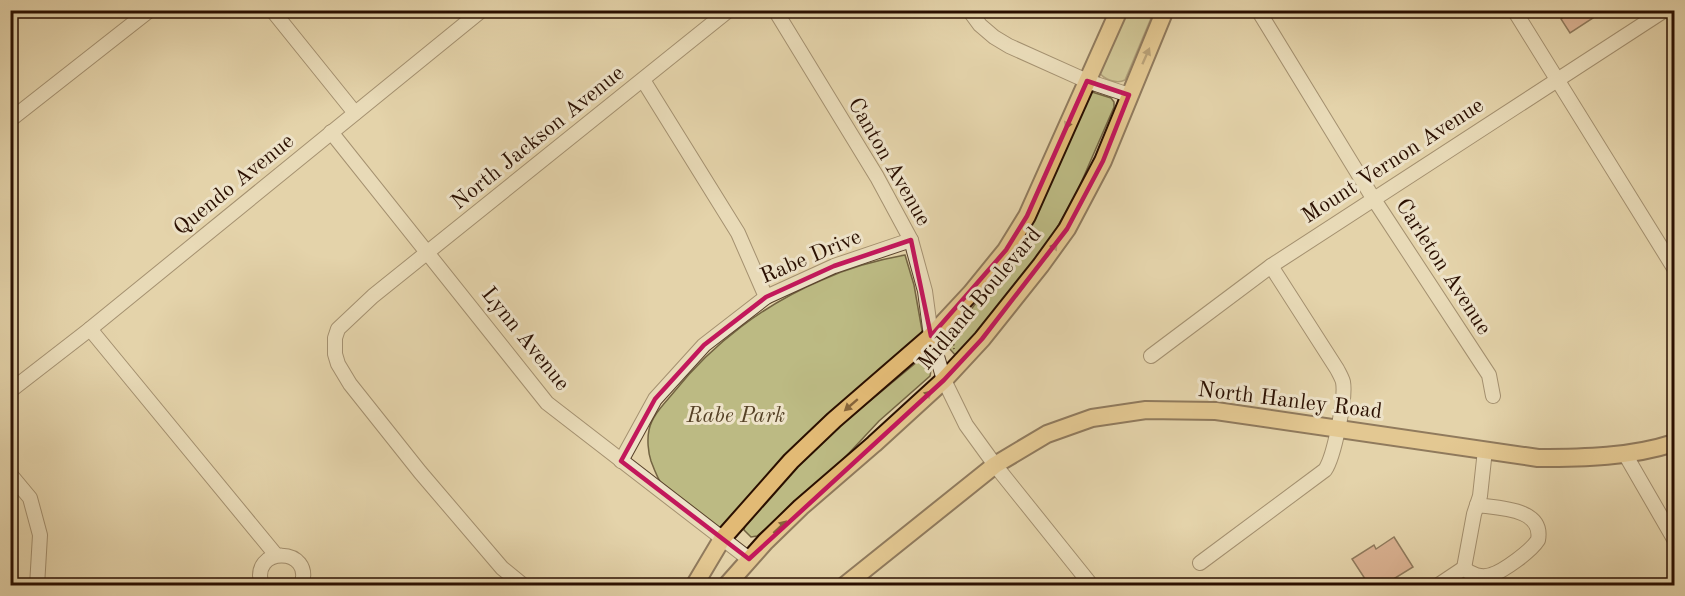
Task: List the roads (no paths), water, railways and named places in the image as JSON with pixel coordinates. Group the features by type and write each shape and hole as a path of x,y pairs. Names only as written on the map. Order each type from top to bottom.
{"main road":[{"name":"Midland Boulevard","path":"694,585 722,539 790,461 931,336 971,293 1011,241 1026,216 1119,10"},
{"name":"Midland Boulevard","path":"726,585 801,507 944,380 982,339 1041,265 1067,229 1103,161 1165,10"},
{"name":"North Hanley Road","path":"843,585 995,465 1047,434 1092,418 1146,410 1216,411 1538,458 1625,454 1674,443"}],"street":[{"path":"10,120 150,10"},
{"path":"272,10 355,114"},
{"name":"Quendo Avenue","path":"10,391 90,329 482,10"},
{"name":"North Jackson Avenue","path":"524,585 502,568 420,472 350,384 335,354 335,338 338,329 373,296 729,10"},
{"name":"Canton Avenue","path":"774,10 877,177 911,240 925,291 931,336 944,380 966,425 995,465 1092,585"},
{"path":"969,10 980,25 994,37 1087,81 1129,95"},
{"name":"Carleton Avenue","path":"1258,10 1373,198 1489,375 1493,396"},
{"path":"1514,10 1674,268"},
{"name":"Mount Vernon Avenue","path":"1151,356 1271,266 1665,10"},
{"path":"643,80 738,233 766,297"},
{"name":"Lynn Avenue","path":"331,132 548,403 749,559"},
{"name":"Rabe Drive","path":"621,461 655,399 704,345 766,297 834,266 911,240"},
{"path":"1200,563 1325,470 1332,458 1343,383 1337,369 1271,266"},
{"path":"90,329 276,555"},
{"path":"1437,585 1464,568 1480,496 1485,450"},
{"path":"1625,454 1674,539"},
{"path":"10,474 30,498 40,535 37,585"},
{"path":"1464,568 1470,573 1481,576 1492,575 1529,551 1538,540 1539,535 1532,519 1525,513 1477,504"},
{"path":"262,585 261,569 269,558 283,554 296,560 303,573 301,585"}],"park label":[{"name":"Rabe Park","path":"736,416"}]}
